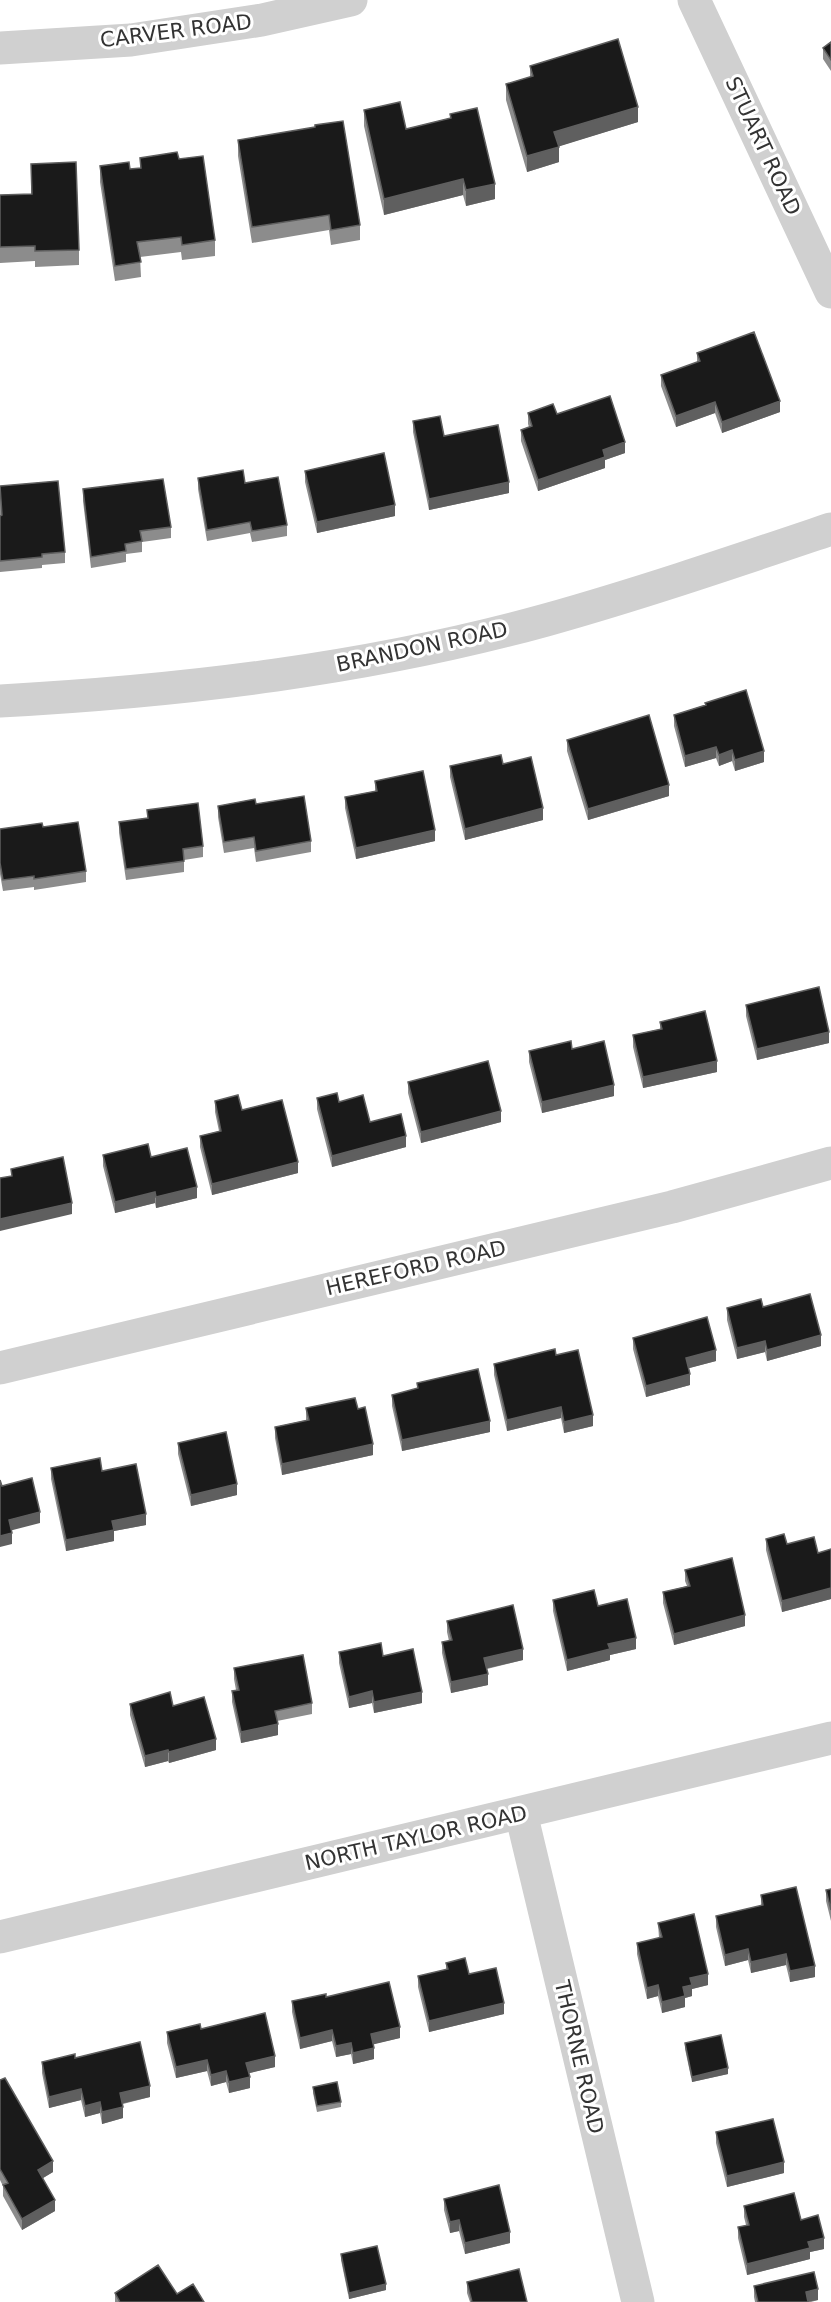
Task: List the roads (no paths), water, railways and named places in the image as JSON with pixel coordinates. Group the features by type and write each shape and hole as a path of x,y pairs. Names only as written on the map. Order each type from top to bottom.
{"street":[{"name":"CARVER ROAD","path":"0,48 131,40 262,20 351,0"},
{"name":"STUART ROAD","path":"694,0 831,292"},
{"name":"BRANDON ROAD","path":"0,701 182,687 315,669 431,648 545,620 677,580 831,529"},
{"name":"HEREFORD ROAD","path":"0,1368 672,1207 831,1163"},
{"name":"NORTH TAYLOR ROAD","path":"0,1937 831,1738"},
{"name":"THORNE ROAD","path":"521,1812 638,2302"}]}
